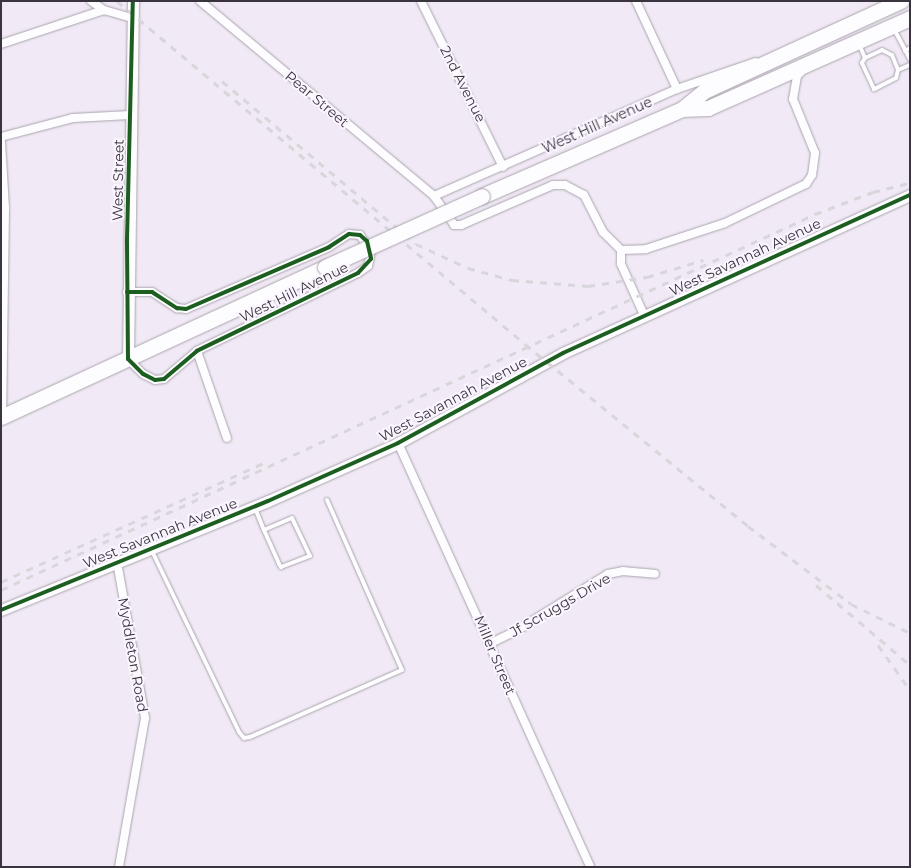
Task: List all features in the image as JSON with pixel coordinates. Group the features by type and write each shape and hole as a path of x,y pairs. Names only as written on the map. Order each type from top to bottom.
{"highway":[{"name":"West Hill Avenue","path":"1,417 325,267 482,196 682,109 704,91 780,58 892,3"},
{"name":"West Hill Avenue","path":"682,109 708,108 893,27 910,18"}],"street":[{"path":"91,1 104,10 132,18"},
{"name":"West Street","path":"128,358 130,115 133,1"},
{"name":"Pear Street","path":"200,1 434,196"},
{"name":"2nd Avenue","path":"421,1 503,167"},
{"path":"636,1 678,89"},
{"path":"1,44 104,10"},
{"name":"West Hill Avenue","path":"434,196 678,89 740,65 780,58"},
{"path":"621,250 646,249 726,223 806,184 812,175 815,153 793,99 793,89 807,64"},
{"path":"1,137 73,118 130,115"},
{"path":"1,142 5,208 1,417"},
{"path":"434,196 448,219 461,225 553,184 565,185 584,195 603,232 621,250 621,264 644,315"},
{"name":"West Savannah Avenue","path":"1,610 254,507 398,443 563,353 910,195"},
{"name":"West Hill Avenue","path":"128,292 152,292 177,308 186,309 329,247 349,234 360,235 367,241 371,259 358,273 198,351 164,379 155,380 143,374 128,358"},
{"path":"198,351 227,438"},
{"name":"Miller Street","path":"398,443 590,867"},
{"name":"Myddleton Road","path":"117,562 145,718 119,867"},
{"name":"Jf Scruggs Drive","path":"489,644 608,574 623,571 655,574"}],"lane":[{"path":"893,27 910,58"},
{"path":"858,42 865,58"},
{"path":"905,50 910,48"},
{"path":"882,50 892,55 898,70 896,78 874,89 862,63 865,58 882,50"},
{"path":"898,70 910,65"},
{"path":"151,548 239,732 250,737 402,670 327,500"},
{"path":"254,507 264,530 281,567 310,556 292,518 264,530"}],"railway":[{"path":"117,1 525,344 748,526 851,604 910,633"},
{"path":"222,81 416,244 468,268 512,280 588,286 647,277 703,260"},
{"path":"1,590 815,214 873,192 910,183"},
{"path":"1,582 263,463"},
{"path":"816,585 910,665"},
{"path":"878,645 910,690"}],"cycle path":[{"path":"127,292 152,292 177,308 186,309 329,247 349,234 360,235 367,241 371,259 358,273 197,351 164,379 155,380 143,374 128,359 127,239 133,1"},
{"path":"1,610 268,501 398,443 563,353 910,195"}]}
